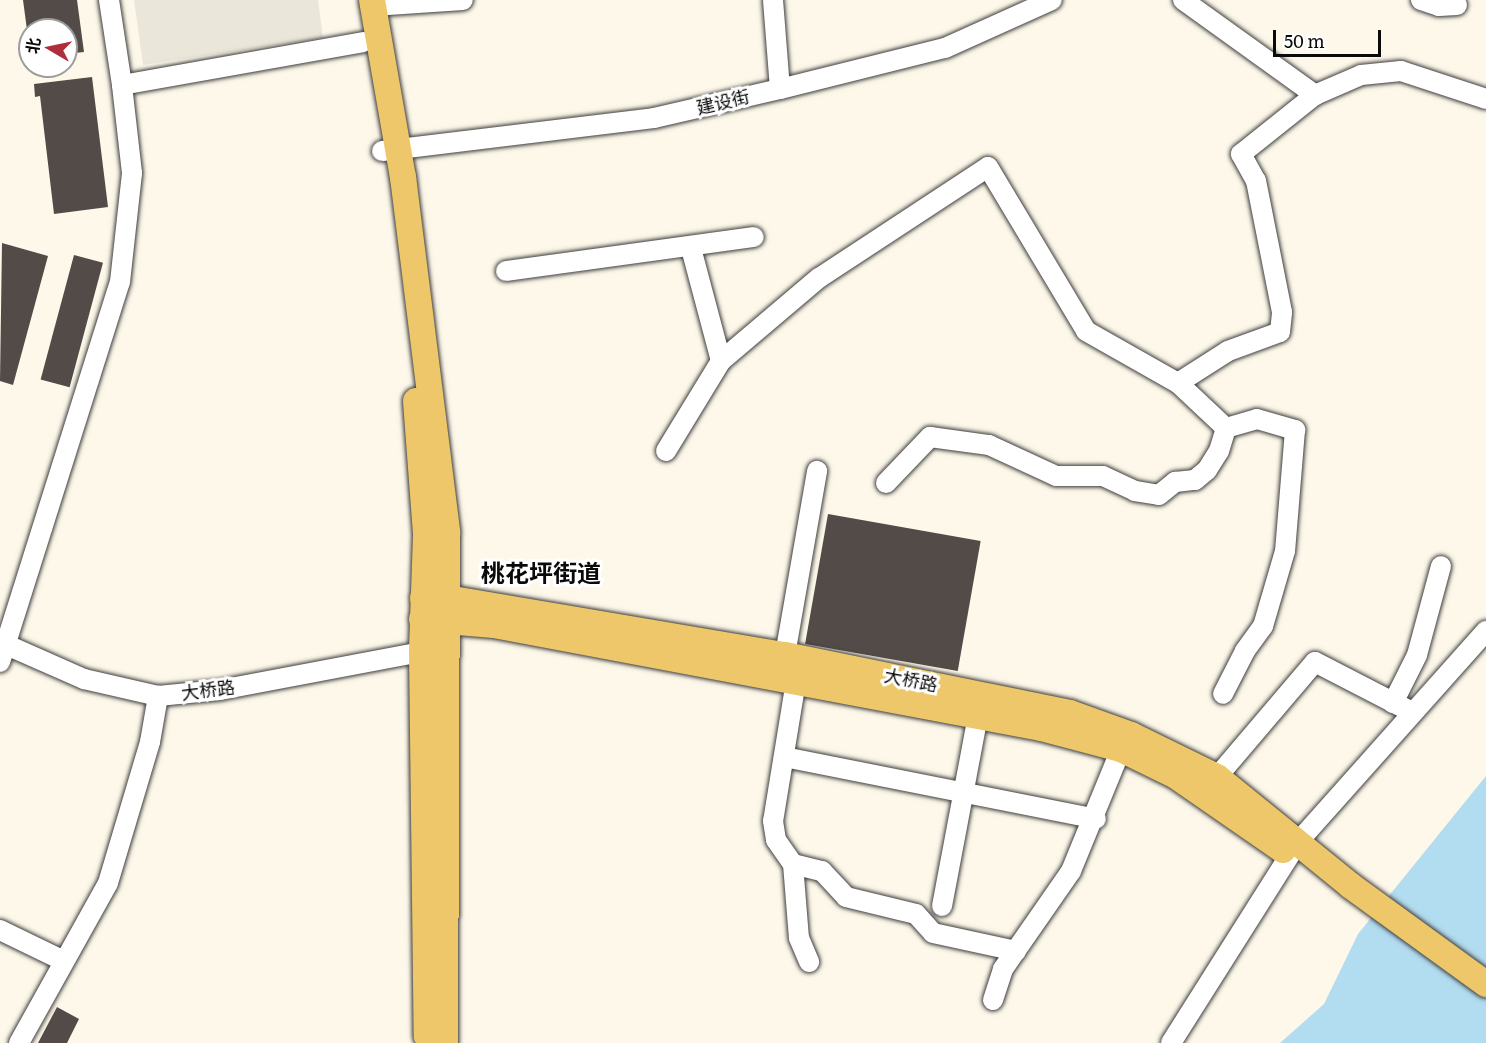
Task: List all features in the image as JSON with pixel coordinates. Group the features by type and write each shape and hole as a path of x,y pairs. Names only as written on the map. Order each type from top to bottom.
{"main road":[{"path":"367,2 363,42 390,150"},
{"path":"367,2 432,392 447,532 435,609 422,652 428,1043"},
{"path":"435,609 494,625 978,716 1121,749 1176,776 1294,849"},
{"path":"435,609 445,1043"},
{"name":"大桥路","path":"435,609 785,655 1070,713 1131,735 1216,777 1294,849 1348,891"},
{"path":"1348,891 1486,984"},
{"path":"1348,891 1486,999"}],"street":[{"path":"2,650 120,282 132,173 109,0"},
{"path":"367,2 463,0"},
{"path":"773,0 780,89"},
{"name":"建设街","path":"390,150 654,118 945,48 1052,0"},
{"path":"1183,0 1316,95"},
{"path":"1421,0 1439,6 1457,5"},
{"path":"122,85 363,42"},
{"path":"1178,383 1228,351 1280,332 1282,312 1256,181 1240,154 1316,95 1361,75 1401,71 1486,99"},
{"path":"666,451 721,361 819,279 988,167 1086,331 1178,383 1226,428"},
{"path":"506,271 691,248 754,237"},
{"path":"691,248 721,361"},
{"path":"1223,694 1245,651 1263,626 1285,551 1294,430 1257,419 1226,428"},
{"path":"886,483 930,437 989,445 1056,476 1103,476 1135,491 1159,495 1175,482 1195,480 1207,470 1219,451 1226,428"},
{"path":"785,655 817,471"},
{"path":"1393,703 1417,655 1440,566"},
{"path":"1171,1043 1294,849 1412,712 1486,631"},
{"name":"大桥路","path":"2,650 84,679 158,696 220,690 422,652"},
{"path":"1216,777 1315,662 1412,712"},
{"path":"796,681 773,821 776,840 793,864 799,938 809,962"},
{"path":"19,1043 108,883 150,742 158,696"},
{"path":"942,906 978,716"},
{"path":"993,1000 1004,969 1071,871 1096,819 1121,749"},
{"path":"783,757 1096,819"},
{"path":"793,864 822,872 846,897 916,914 933,933 1016,951"},
{"path":"0,930 64,961"}],"shaded area":[{"path":"134,0 318,0 323,38 143,65"}],"water":[{"path":"1486,776 1486,1043 1280,1043 1324,1004 1358,934"}],"building":[{"path":"23,0 77,0 84,52 78,53 78,18 25,18"},
{"path":"92,77 108,207 54,214 40,96 35,97 34,84"},
{"path":"2,243 48,256 13,385 0,381"},
{"path":"74,255 103,263 70,387 41,380"},
{"path":"828,514 981,541 958,671 805,644"},
{"path":"57,1007 79,1019 67,1043 38,1043"}],"district":[{"name":"桃花坪街道","path":"541,572"}]}
